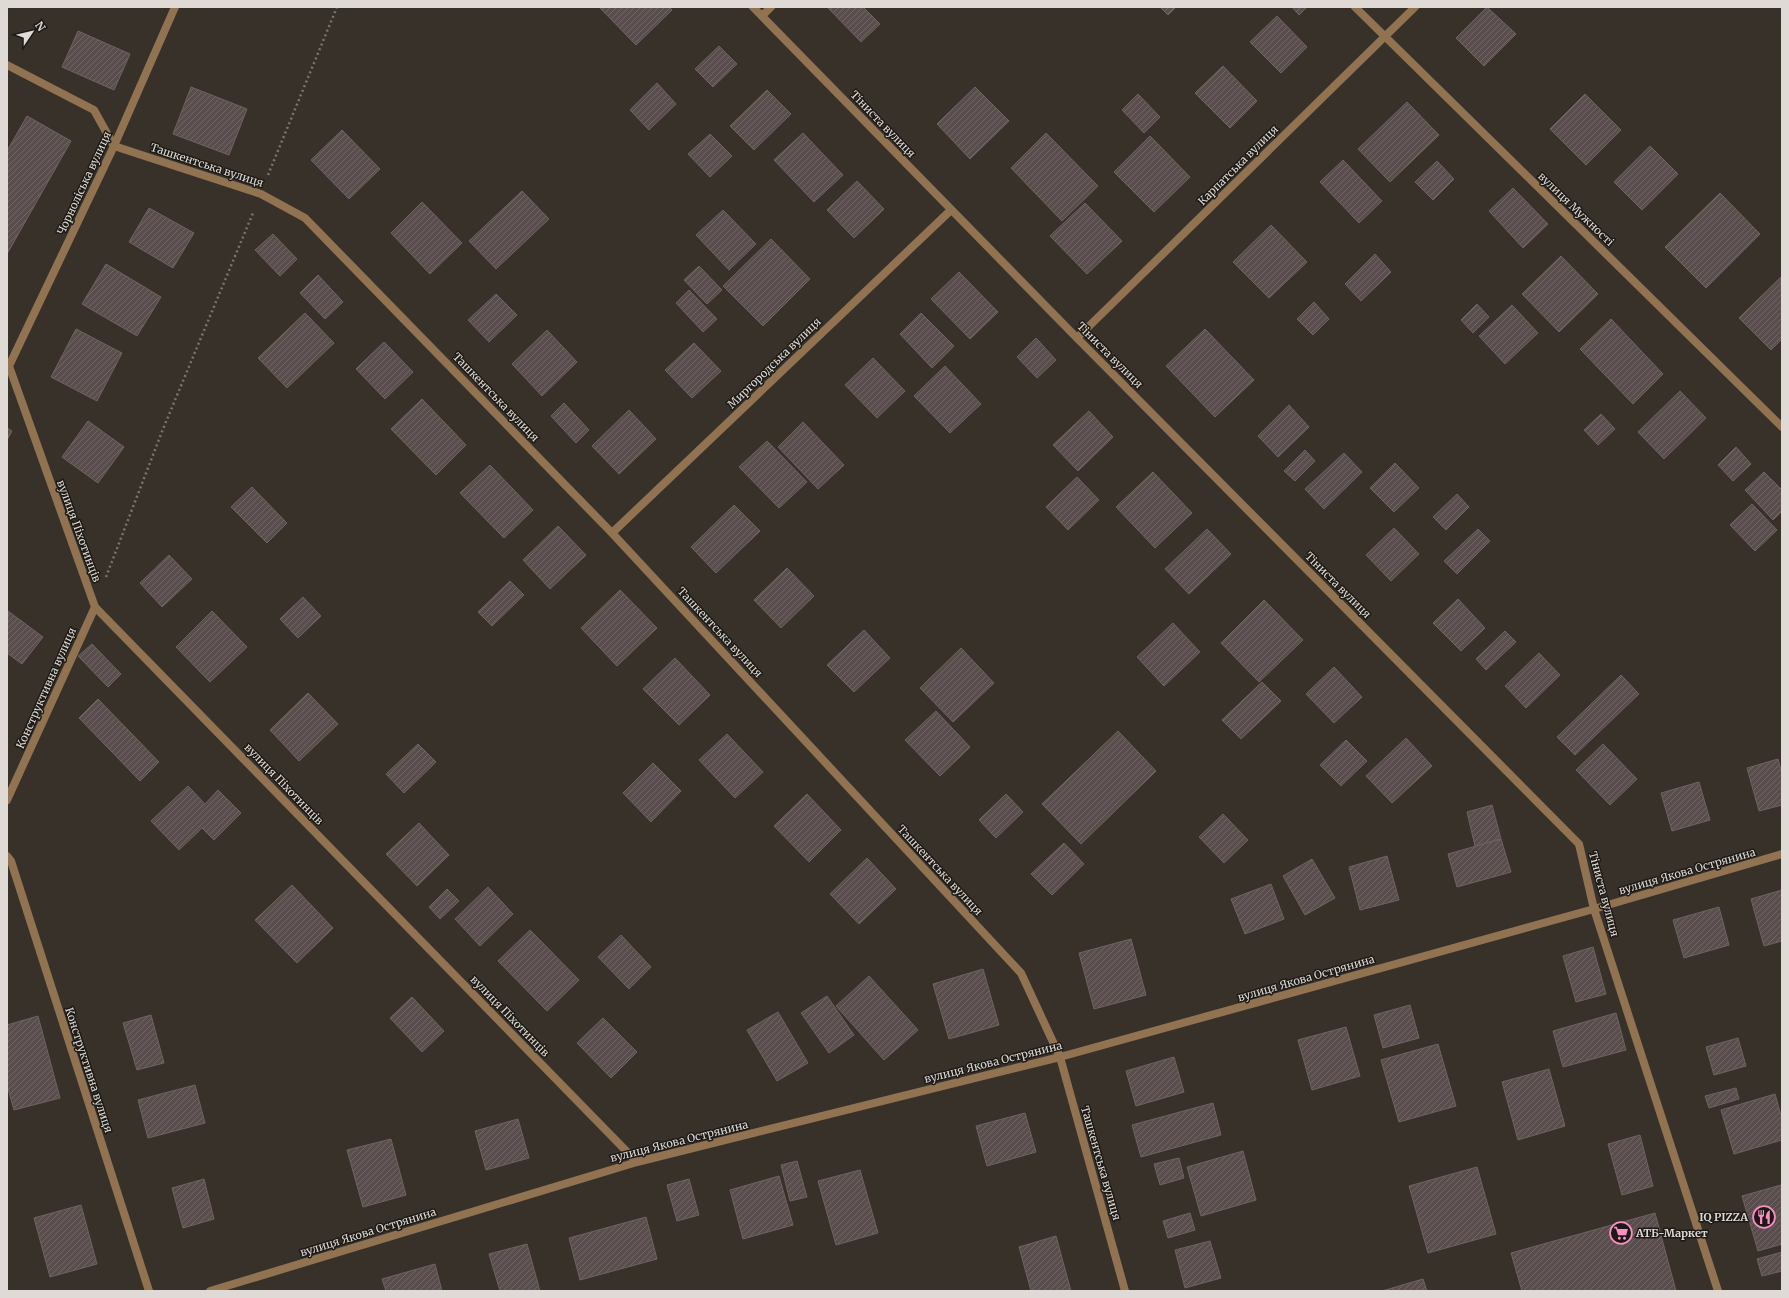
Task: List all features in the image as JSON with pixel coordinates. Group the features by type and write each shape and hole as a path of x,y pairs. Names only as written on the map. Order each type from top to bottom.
{"street":[{"name":"Чорноліська вулиця","path":"8,366 114,146 175,7"},
{"name":"Тіниста вулиця","path":"754,7 1077,338 1580,844 1594,909 1718,1291"},
{"path":"762,16 771,7"},
{"name":"вулиця Мужності","path":"1355,7 1782,427"},
{"name":"Карпатська вулиця","path":"1077,338 1415,7"},
{"path":"7,65 94,110 114,146"},
{"name":"Ташкентська вулиця","path":"114,146 261,194 305,218 612,533 1021,973 1060,1057 1125,1291"},
{"name":"Миргородська вулиця","path":"612,533 951,210"},
{"name":"вулиця Піхотинців","path":"8,366 95,606 637,1162"},
{"name":"Конструктивна вулиця","path":"7,800 95,606"},
{"name":"вулиця Якова Острянина","path":"210,1291 637,1162 1060,1057 1594,909 1782,854"},
{"name":"Конструктивна вулиця","path":"7,856 11,861 149,1291"}],"path":[{"path":"95,606 163,429 337,7"}],"building":[{"path":"599,7 669,7 672,10 636,45"},
{"path":"863,7 880,24 861,42 828,8"},
{"path":"1160,7 1176,7 1168,15"},
{"path":"1292,7 1307,7 1299,15"},
{"path":"1487,7 1516,34 1484,66 1456,38"},
{"path":"1277,16 1307,47 1281,73 1250,42"},
{"path":"78,31 130,54 114,90 62,67"},
{"path":"719,46 737,64 713,87 695,69"},
{"path":"1223,66 1257,101 1230,128 1195,93"},
{"path":"657,83 676,104 649,130 630,110"},
{"path":"191,87 247,109 229,155 173,134"},
{"path":"975,87 1009,121 970,159 937,124"},
{"path":"767,90 791,114 754,150 730,126"},
{"path":"1138,94 1160,117 1144,133 1122,110"},
{"path":"1585,94 1621,130 1586,165 1550,129"},
{"path":"1407,102 1439,135 1390,182 1358,149"},
{"path":"27,116 71,141 7,254 7,151"},
{"path":"342,130 380,169 349,199 311,160"},
{"path":"803,133 843,175 814,202 774,160"},
{"path":"1046,133 1098,186 1062,221 1011,168"},
{"path":"710,134 732,156 710,177 688,154"},
{"path":"1150,136 1190,177 1154,212 1114,172"},
{"path":"1650,146 1678,174 1642,210 1614,182"},
{"path":"1343,160 1382,201 1359,223 1320,182"},
{"path":"1437,161 1454,179 1433,200 1415,182"},
{"path":"857,181 884,209 854,238 827,210"},
{"path":"1513,188 1548,224 1523,248 1489,211"},
{"path":"522,191 549,219 496,269 469,241"},
{"path":"1720,193 1760,234 1706,288 1665,247"},
{"path":"422,202 462,243 430,274 391,233"},
{"path":"1085,203 1122,241 1087,274 1050,236"},
{"path":"149,208 194,233 173,268 129,242"},
{"path":"723,210 756,244 729,270 696,235"},
{"path":"1271,225 1307,262 1269,298 1233,262"},
{"path":"273,234 297,259 280,276 255,250"},
{"path":"771,239 810,279 763,326 723,286"},
{"path":"1375,254 1391,272 1361,301 1345,284"},
{"path":"1561,256 1598,294 1559,332 1522,294"},
{"path":"106,264 161,297 137,336 82,304"},
{"path":"699,266 722,290 707,304 684,280"},
{"path":"959,272 998,312 970,339 931,299"},
{"path":"318,275 343,302 325,319 300,293"},
{"path":"1781,277 1782,339 1771,350 1739,318"},
{"path":"689,290 717,319 703,332 676,303"},
{"path":"496,294 517,315 489,342 468,320"},
{"path":"1314,302 1329,319 1313,335 1297,319"},
{"path":"1477,304 1489,317 1473,333 1461,320"},
{"path":"1512,305 1538,333 1505,364 1479,336"},
{"path":"305,313 334,343 287,388 258,358"},
{"path":"921,313 954,346 932,368 900,334"},
{"path":"1611,319 1663,374 1633,404 1580,349"},
{"path":"76,329 122,353 97,401 51,377"},
{"path":"1205,329 1254,380 1215,417 1166,366"},
{"path":"547,330 577,362 542,396 512,364"},
{"path":"1036,338 1056,360 1037,378 1017,357"},
{"path":"384,342 413,372 385,399 356,369"},
{"path":"694,343 721,371 692,398 665,370"},
{"path":"873,358 905,391 877,418 845,385"},
{"path":"945,366 981,404 950,433 914,396"},
{"path":"1680,391 1706,418 1664,459 1638,432"},
{"path":"422,399 466,445 436,475 391,429"},
{"path":"564,403 589,430 576,443 551,416"},
{"path":"1289,405 1309,427 1278,457 1258,436"},
{"path":"629,410 656,439 619,474 592,446"},
{"path":"1089,411 1113,437 1078,471 1053,445"},
{"path":"1601,414 1615,429 1598,445 1584,430"},
{"path":"88,421 124,447 98,483 62,457"},
{"path":"803,422 844,465 818,489 778,447"},
{"path":"7,428 12,431 7,440"},
{"path":"767,441 807,482 779,508 739,467"},
{"path":"1736,447 1751,464 1733,481 1718,465"},
{"path":"1305,450 1315,461 1295,481 1284,471"},
{"path":"1344,453 1362,472 1324,509 1305,489"},
{"path":"1395,463 1419,488 1394,512 1370,488"},
{"path":"490,465 533,510 504,538 460,493"},
{"path":"1153,472 1192,513 1155,548 1116,507"},
{"path":"1764,472 1782,490 1782,511 1773,520 1745,490"},
{"path":"1077,477 1099,500 1068,530 1046,507"},
{"path":"252,487 287,523 267,543 231,507"},
{"path":"1457,494 1469,507 1446,530 1433,517"},
{"path":"1752,504 1777,530 1755,551 1730,525"},
{"path":"734,505 760,531 716,573 691,547"},
{"path":"558,526 586,555 550,589 523,560"},
{"path":"1394,528 1419,554 1391,581 1366,555"},
{"path":"1207,529 1231,554 1189,594 1165,569"},
{"path":"1478,529 1490,541 1457,574 1444,561"},
{"path":"169,555 192,579 162,607 140,583"},
{"path":"787,568 814,596 781,628 754,600"},
{"path":"510,581 524,595 492,626 478,612"},
{"path":"620,590 657,628 617,666 581,628"},
{"path":"303,597 321,616 298,638 280,619"},
{"path":"1458,599 1485,628 1461,651 1433,623"},
{"path":"1264,600 1303,640 1259,682 1221,643"},
{"path":"8,611 43,637 22,664 7,653"},
{"path":"212,611 247,647 210,682 176,647"},
{"path":"1173,623 1200,652 1164,686 1137,657"},
{"path":"864,630 890,658 854,692 827,665"},
{"path":"1505,631 1516,642 1486,670 1476,659"},
{"path":"92,644 121,674 108,687 78,656"},
{"path":"961,648 994,683 953,722 920,688"},
{"path":"1539,653 1560,675 1526,708 1505,686"},
{"path":"675,658 710,695 679,725 643,689"},
{"path":"1334,667 1362,697 1334,723 1306,694"},
{"path":"1621,675 1639,694 1575,755 1557,737"},
{"path":"1262,682 1281,701 1241,739 1222,720"},
{"path":"308,693 338,724 299,761 270,730"},
{"path":"98,699 159,762 140,781 79,718"},
{"path":"936,711 970,747 940,776 905,740"},
{"path":"1118,731 1156,771 1081,844 1042,804"},
{"path":"727,734 763,772 735,798 699,760"},
{"path":"1406,738 1432,766 1392,803 1366,776"},
{"path":"1346,740 1367,761 1341,786 1320,765"},
{"path":"418,744 436,762 404,793 386,774"},
{"path":"1603,744 1637,779 1610,805 1576,770"},
{"path":"1778,759 1782,774 1782,805 1759,811 1747,768"},
{"path":"653,763 681,791 651,822 623,793"},
{"path":"1699,782 1710,820 1672,831 1661,793"},
{"path":"188,786 205,804 218,790 241,813 214,840 202,828 179,850 151,821"},
{"path":"807,794 841,830 809,862 774,826"},
{"path":"1006,794 1023,812 996,838 979,820"},
{"path":"1492,805 1501,839 1475,846 1467,812"},
{"path":"1223,814 1248,840 1224,863 1199,837"},
{"path":"419,823 449,855 417,886 386,854"},
{"path":"1501,839 1511,872 1457,887 1448,854"},
{"path":"1064,843 1084,864 1052,895 1031,874"},
{"path":"1387,856 1399,900 1360,910 1349,867"},
{"path":"867,858 896,889 859,924 830,894"},
{"path":"1312,859 1335,898 1305,915 1283,876"},
{"path":"1271,884 1284,919 1245,934 1231,899"},
{"path":"292,885 333,928 297,963 255,920"},
{"path":"488,887 513,914 480,946 455,919"},
{"path":"447,889 459,901 440,919 429,907"},
{"path":"1782,890 1782,941 1764,946 1751,899"},
{"path":"1719,907 1729,945 1684,958 1673,920"},
{"path":"530,930 579,980 547,1011 498,961"},
{"path":"621,935 651,967 629,989 598,957"},
{"path":"1131,939 1146,995 1094,1009 1079,953"},
{"path":"1593,947 1606,994 1576,1002 1563,956"},
{"path":"983,969 999,1025 949,1039 933,984"},
{"path":"869,976 918,1030 884,1060 836,1006"},
{"path":"827,996 854,1035 829,1053 801,1013"},
{"path":"412,997 444,1031 422,1052 390,1018"},
{"path":"1410,1005 1419,1038 1383,1048 1374,1015"},
{"path":"778,1012 808,1063 777,1081 747,1030"},
{"path":"1616,1013 1626,1050 1563,1067 1553,1031"},
{"path":"151,1015 164,1063 137,1070 123,1023"},
{"path":"38,1016 60,1098 14,1110 7,1085 7,1025"},
{"path":"603,1018 637,1052 611,1078 577,1043"},
{"path":"1346,1027 1360,1076 1312,1090 1298,1040"},
{"path":"1738,1038 1746,1066 1714,1075 1706,1047"},
{"path":"1438,1044 1456,1106 1399,1122 1381,1060"},
{"path":"1174,1057 1184,1092 1136,1106 1126,1071"},
{"path":"1549,1069 1565,1126 1518,1140 1502,1082"},
{"path":"195,1085 205,1123 148,1138 138,1100"},
{"path":"1736,1088 1739,1099 1709,1108 1705,1096"},
{"path":"1775,1094 1782,1119 1782,1140 1734,1154 1721,1110"},
{"path":"1213,1103 1221,1135 1141,1157 1132,1125"},
{"path":"1025,1113 1036,1152 987,1166 976,1126"},
{"path":"518,1119 529,1158 486,1170 475,1131"},
{"path":"1640,1135 1653,1186 1622,1195 1608,1144"},
{"path":"391,1139 406,1195 363,1207 347,1150"},
{"path":"1243,1151 1256,1200 1201,1216 1187,1167"},
{"path":"1179,1158 1184,1178 1160,1185 1154,1164"},
{"path":"797,1161 807,1197 790,1201 781,1165"},
{"path":"1477,1167 1496,1234 1428,1253 1409,1186"},
{"path":"860,1170 878,1233 836,1245 818,1181"},
{"path":"779,1176 793,1225 743,1239 730,1190"},
{"path":"204,1179 214,1219 183,1228 172,1188"},
{"path":"689,1179 699,1215 677,1221 667,1185"},
{"path":"1781,1185 1782,1244 1758,1251 1742,1196"},
{"path":"81,1205 97,1264 50,1277 34,1218"},
{"path":"1190,1213 1195,1230 1168,1238 1163,1221"},
{"name":"АТБ-Маркет","path":"1655,1213 1676,1291 1522,1291 1511,1253"},
{"path":"646,1217 657,1259 580,1280 569,1238"},
{"path":"1056,1236 1071,1291 1031,1291 1019,1247"},
{"path":"1210,1241 1221,1278 1185,1288 1175,1250"},
{"path":"527,1244 540,1291 500,1291 489,1254"},
{"path":"1782,1252 1782,1271 1762,1276 1757,1259"},
{"path":"435,1264 442,1291 386,1291 382,1279"},
{"path":"1423,1279 1427,1291 1382,1291"}],"place":[{"name":"IQ PIZZA","path":"1764,1217"},
{"name":"АТБ-Маркет","path":"1621,1233"}]}
